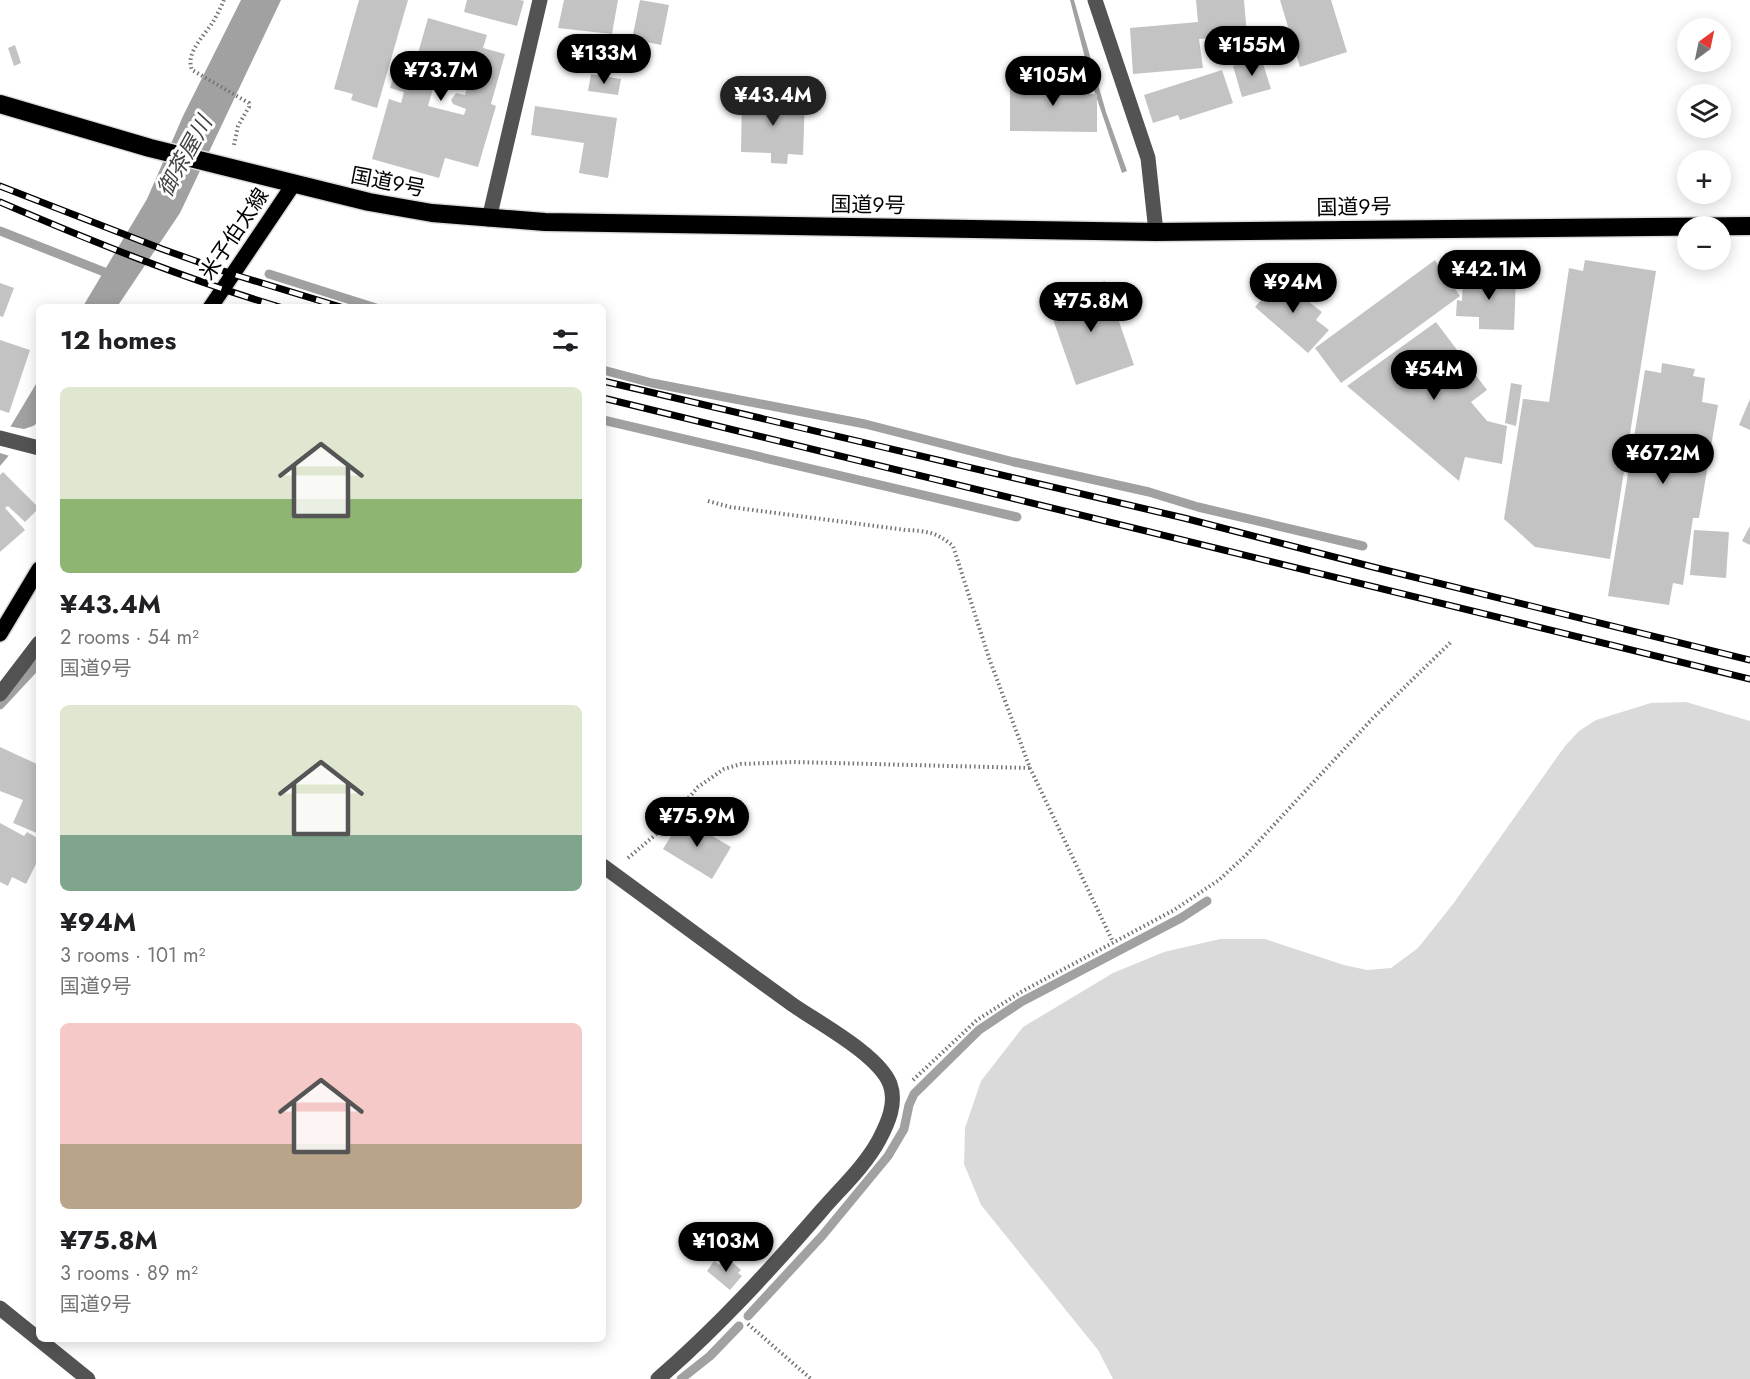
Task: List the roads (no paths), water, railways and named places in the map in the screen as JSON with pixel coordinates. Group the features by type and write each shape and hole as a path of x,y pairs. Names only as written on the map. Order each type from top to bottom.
{"highway":[{"name":"国道9号","path":"0,104 150,148 293,185 432,213 489,219 545,222 1156,232 1750,226"}],"main road":[{"name":"米子伯太線","path":"213,304 293,185"},
{"path":"0,634 36,574"}],"street":[{"path":"489,219 540,0"},
{"path":"1095,0 1148,158 1156,232"},
{"path":"0,438 36,447"},
{"path":"0,694 36,647"},
{"path":"607,868 794,1006 859,1050 878,1066 890,1083 894,1100 887,1123 873,1149 766,1274 688,1353 658,1379"},
{"path":"0,1308 36,1337"},
{"path":"42,1342 87,1379"}],"water":[{"name":"御茶屋川","path":"241,0 281,0 180,213 119,304 84,304 147,199 183,116"},
{"path":"1070,0 1074,0 1106,112 1127,171 1122,173 1091,81"},
{"path":"36,384 36,424 0,466 0,444"}],"waterway":[{"path":"0,231 112,275"},
{"path":"269,274 363,304"},
{"path":"606,371 652,383 865,424 1363,546"},
{"path":"606,421 1017,517"},
{"path":"0,705 36,666"},
{"path":"748,1316 822,1236 888,1156 904,1129 914,1094 979,1030 1021,1002 1181,918 1207,901"},
{"path":"681,1379 710,1356 739,1326"}],"railway":[{"path":"0,186 232,274 331,304"},
{"path":"0,202 140,259 270,304"},
{"path":"606,382 1184,518 1750,660"},
{"path":"606,399 1750,679"}]}
